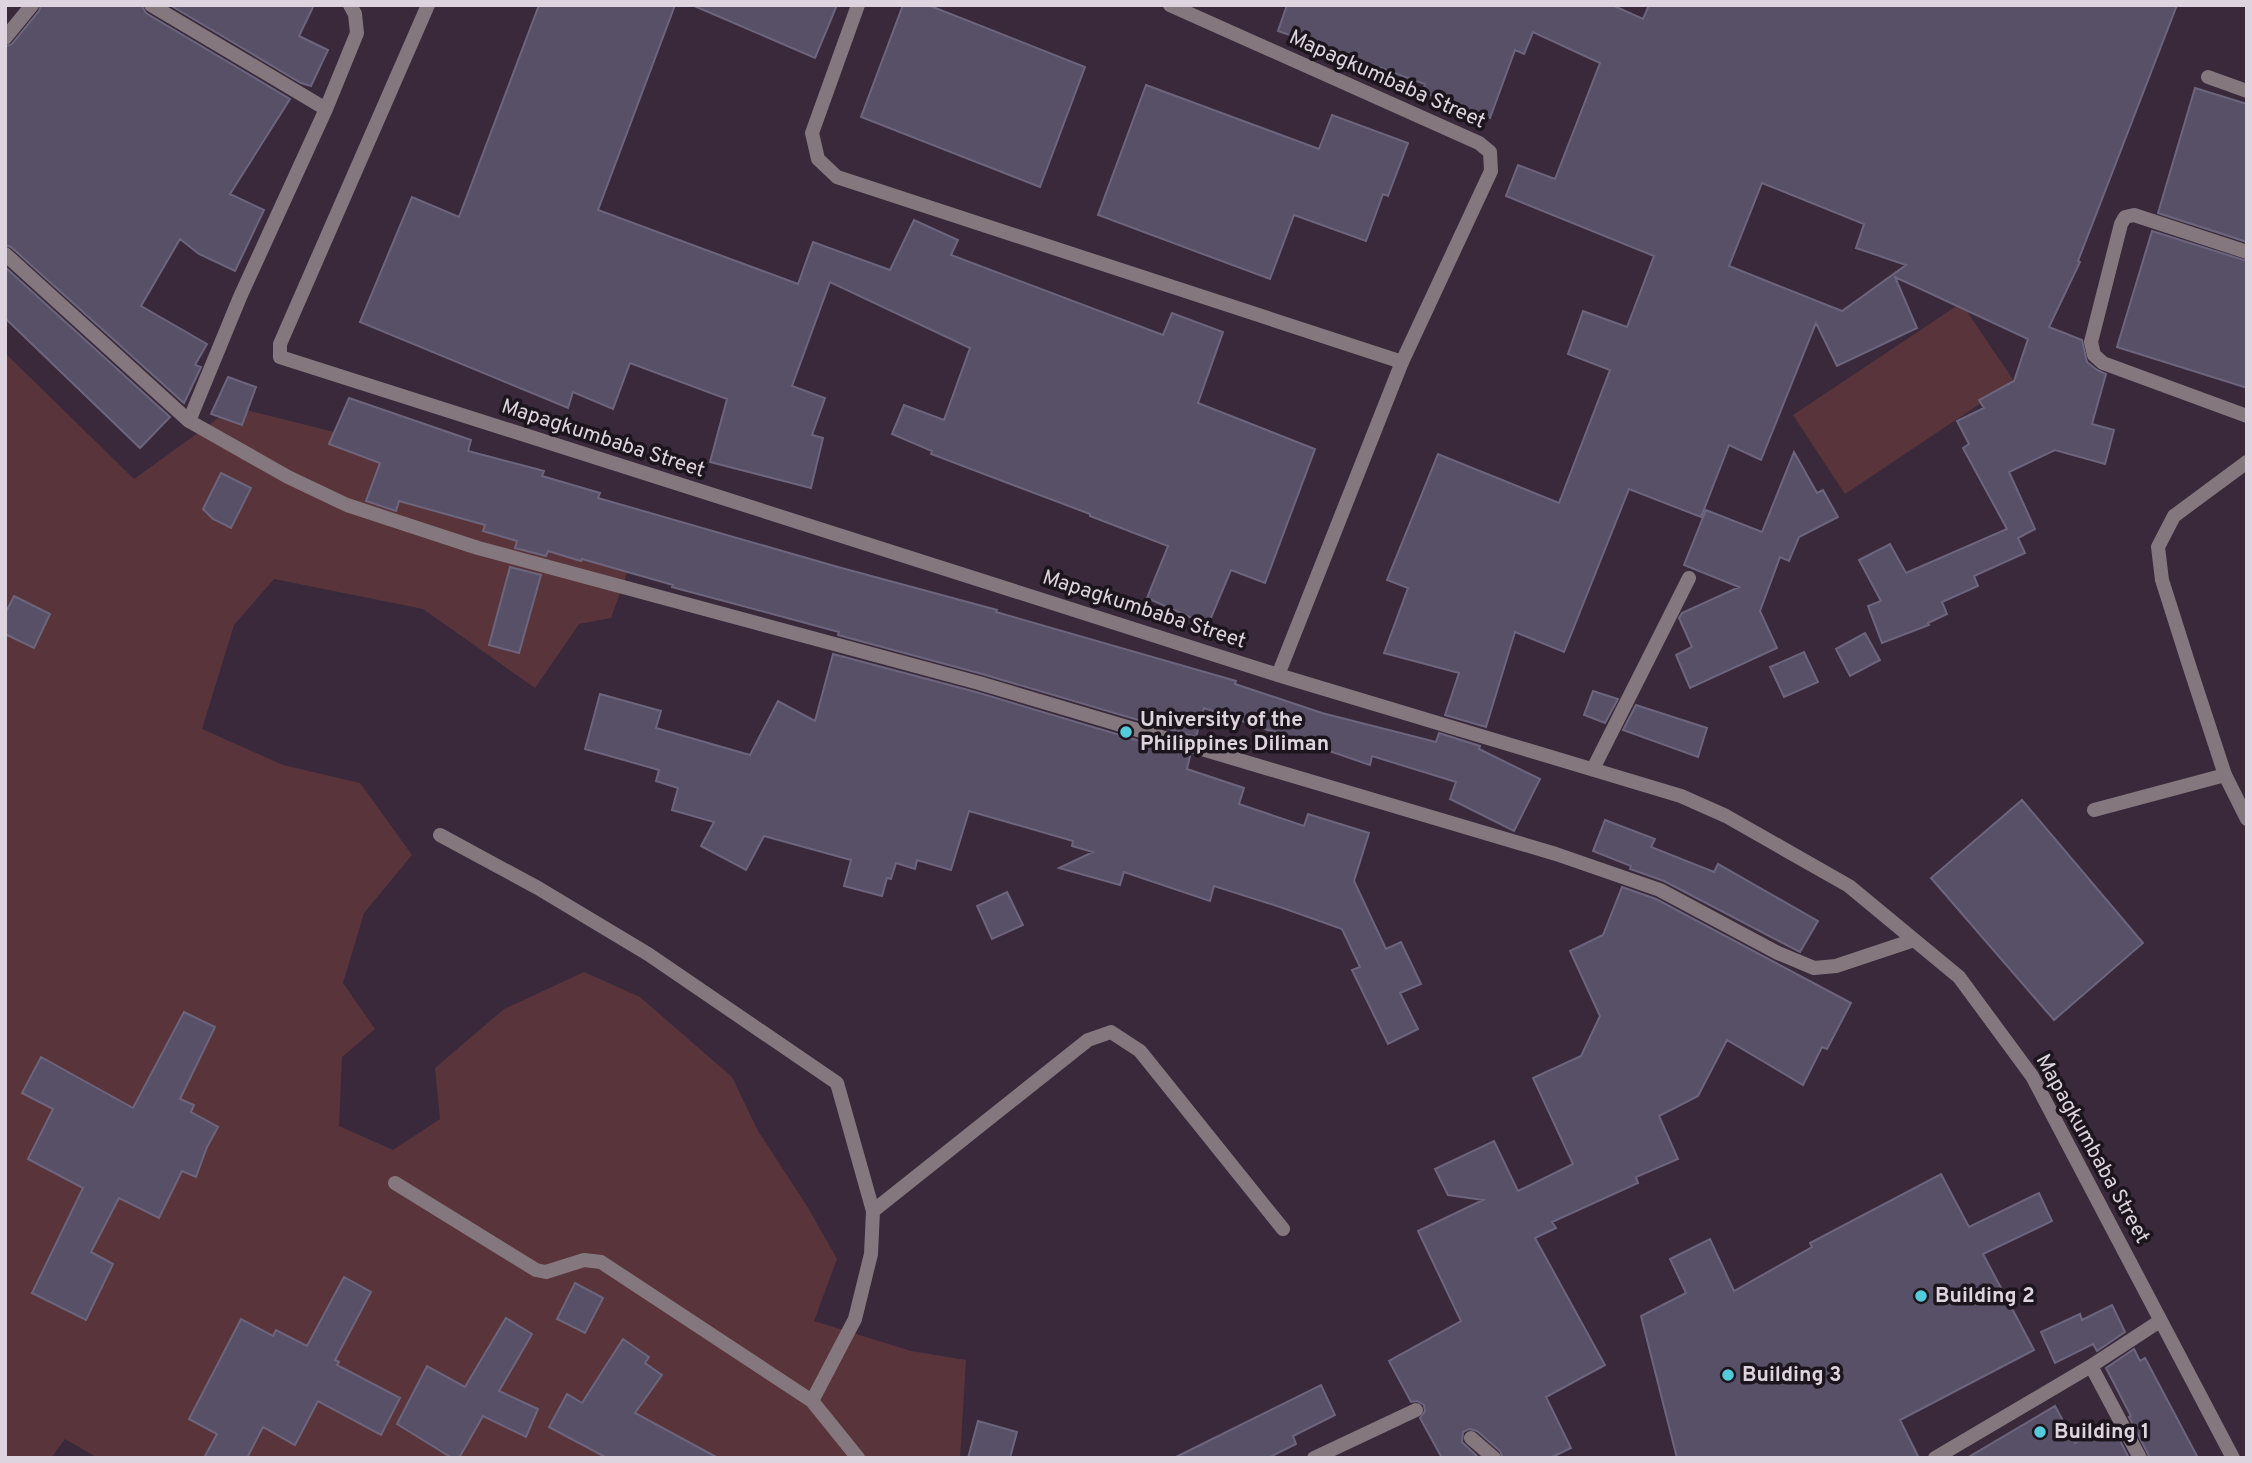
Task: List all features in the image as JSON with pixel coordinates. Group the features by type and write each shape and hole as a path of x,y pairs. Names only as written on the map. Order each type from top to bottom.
{"street":[{"path":"5,38 32,5"},
{"path":"151,5 327,109"},
{"path":"189,421 240,297 327,109 357,33 355,14 350,5"},
{"name":"Mapagkumbaba Street","path":"428,5 280,345 280,357 1278,675 1681,796 1726,816 1849,886 1959,977 2032,1076 2233,1458"},
{"path":"858,5 812,134 818,159 836,177 1402,362"},
{"name":"Mapagkumbaba Street","path":"1170,5 1479,143 1490,152 1491,171 1402,362 1278,675"},
{"path":"2208,77 2247,91"},
{"path":"2247,252 2134,215 2125,217 2091,342 2094,355 2104,363 2247,416"},
{"path":"5,254 189,421 288,477 347,505 478,548 979,683 1556,854 1660,891 1778,953 1814,968 1836,965 1914,940"},
{"path":"2247,462 2174,516 2158,547 2162,580 2225,775 2247,819"},
{"path":"1593,769 1689,578"},
{"path":"2094,810 2225,775"},
{"path":"440,835 538,888 648,954 837,1083 873,1211 871,1254 855,1319 812,1401"},
{"path":"873,1211 1087,1040 1111,1032 1140,1051 1283,1229"},
{"path":"395,1183 536,1270 545,1272 584,1260 601,1262 812,1401 859,1458"},
{"path":"1936,1458 2091,1366 2160,1321"},
{"path":"2091,1366 2140,1458"},
{"path":"1314,1458 1416,1410"},
{"path":"1471,1438 1494,1458"}],"shaded area":[{"path":"1961,303 2014,381 1845,494 1793,415"},
{"path":"5,353 134,479 234,407 394,447 644,526 611,618 579,624 535,688 423,609 274,579 234,625 202,729 283,765 360,783 412,855 364,913 343,983 375,1029 342,1057 339,1126 393,1150 440,1119 435,1068 504,1009 584,972 640,997 732,1077 758,1131 807,1206 837,1259 814,1321 911,1351 966,1360 960,1458 98,1458 65,1439 51,1458 5,1458"}],"building":[{"path":"41,5 141,5 146,13 290,99 230,194 264,210 235,271 199,254 180,239 141,306 207,344 195,365 201,367 184,403 11,247 5,245 5,47 12,44"},
{"path":"170,5 314,5 299,36 328,50 311,86 301,83"},
{"path":"539,5 675,5 598,210 798,284 813,242 890,270 914,220 958,240 951,255 1163,335 1172,313 1223,332 1198,403 1315,449 1265,583 1231,570 1208,625 1147,598 1168,546 931,454 932,451 892,434 904,405 944,420 970,348 830,282 792,386 825,398 812,435 823,438 811,488 710,462 727,399 630,363 613,409 573,392 568,408 360,322 412,197 459,217"},
{"path":"692,5 837,5 815,58"},
{"path":"903,5 928,5 1085,67 1040,187 861,117"},
{"path":"1287,5 1612,5 1643,19 1649,5 2177,5 2078,261 2080,262 2049,327 2082,340 2087,362 2106,374 2092,424 2114,430 2105,464 2055,450 2009,472 2035,529 2018,538 2025,553 1974,576 1978,586 1942,602 1947,614 1928,623 1929,625 1882,643 1868,606 1881,601 1859,560 1890,544 1906,573 2007,529 1963,448 1969,444 1957,421 1984,408 1979,400 2014,381 2028,339 1895,277 1917,328 1837,366 1816,323 1761,460 1729,445 1701,517 1629,489 1564,652 1515,632 1486,727 1445,715 1459,673 1384,653 1408,588 1387,580 1438,454 1559,503 1610,370 1568,354 1583,311 1627,327 1654,256 1506,196 1518,165 1555,179 1600,63 1533,32 1524,54 1515,50 1490,118 1422,92 1425,84 1278,31","holes":["1762,183 1864,224 1856,248 1906,265 1842,311 1729,266"]},
{"path":"1146,85 1319,149 1332,115 1408,143 1388,196 1383,194 1366,241 1294,215 1270,279 1098,215"},
{"path":"2195,88 2247,104 2247,242 2158,213"},
{"path":"2152,231 2247,261 2247,388 2117,347"},
{"path":"5,267 170,417 140,448 5,318"},
{"path":"228,377 256,387 242,425 211,414"},
{"path":"349,398 471,440 468,451 544,471 542,476 600,493 598,498 997,610 996,612 1236,681 1235,684 1322,713 1436,742 1439,733 1480,746 1479,749 1540,779 1514,831 1450,799 1456,782 1372,756 1370,765 1204,708 1196,737 582,559 581,561 548,551 546,556 515,548 517,541 483,531 485,525 399,501 396,511 366,501 380,463 329,444"},
{"path":"1794,452 1817,493 1823,490 1838,517 1799,537 1789,561 1780,557 1760,611 1777,648 1690,688 1676,655 1692,647 1679,618 1682,613 1739,587 1684,565 1706,510 1762,532"},
{"path":"221,473 251,488 231,528 213,519 203,509"},
{"path":"510,567 541,575 519,653 489,645"},
{"path":"14,596 50,614 34,648 5,634 5,614"},
{"path":"1865,633 1880,660 1850,676 1836,649"},
{"path":"1804,652 1818,682 1784,697 1770,667"},
{"path":"833,654 976,692 1190,756 1187,769 1244,788 1239,804 1304,826 1308,814 1369,833 1354,881 1386,949 1401,942 1421,984 1400,993 1418,1029 1388,1044 1352,970 1360,967 1342,929 1280,907 1214,886 1210,901 1124,872 1120,885 1059,868 1093,852 1072,846 1073,841 969,811 951,870 917,860 915,869 896,863 891,879 887,878 882,896 844,886 851,860 764,836 746,870 701,846 714,822 672,810 678,788 656,781 659,770 585,749 600,694 661,711 656,728 750,755 778,701 815,721"},
{"path":"1593,691 1618,699 1605,723 1584,715"},
{"path":"1636,705 1707,728 1698,757 1623,730"},
{"path":"2022,800 2143,943 2054,1020 1931,878"},
{"path":"1605,820 1655,839 1651,847 1714,872 1718,864 1818,921 1800,952 1664,881 1630,869 1631,866 1593,851"},
{"path":"1622,887 1656,899 1851,1003 1827,1049 1822,1047 1803,1085 1727,1040 1698,1096 1659,1116 1678,1159 1636,1177 1638,1183 1552,1222 1556,1228 1535,1238 1605,1365 1546,1397 1571,1448 1550,1458 1503,1458 1500,1451 1477,1431 1469,1429 1463,1432 1462,1442 1479,1458 1442,1458 1420,1418 1425,1411 1424,1405 1417,1401 1411,1402 1389,1361 1461,1321 1418,1231 1483,1200 1448,1195 1435,1169 1494,1141 1518,1191 1573,1164 1533,1078 1581,1056 1600,1016 1570,951 1603,935"},
{"path":"1007,892 1023,925 992,939 977,906"},
{"path":"184,1012 215,1027 180,1099 194,1105 191,1112 218,1127 196,1177 182,1171 159,1218 119,1198 91,1252 113,1264 86,1320 32,1293 83,1188 28,1159 53,1109 22,1093 41,1057 133,1108"},
{"path":"1941,1174 1969,1227 2039,1193 2052,1221 1983,1254 2034,1350 1900,1420 1919,1458 1677,1458 1641,1316 1686,1293 1670,1259 1710,1239 1734,1291 1812,1247 1810,1243"},
{"path":"344,1277 371,1292 335,1360 339,1362 337,1365 400,1398 381,1435 318,1401 295,1445 263,1427 247,1458 204,1458 217,1434 189,1419 241,1319 273,1336 276,1330 307,1346"},
{"path":"575,1283 603,1298 585,1333 557,1319"},
{"path":"2112,1305 2125,1332 2097,1351 2093,1344 2055,1363 2041,1332 2080,1314 2082,1320"},
{"path":"506,1318 532,1334 499,1391 538,1409 526,1437 483,1416 459,1458 452,1458 397,1424 427,1366 465,1387"},
{"path":"623,1339 649,1357 645,1363 662,1375 635,1413 718,1458 607,1458 549,1427 567,1394 582,1403"},
{"path":"2134,1349 2140,1361 2145,1358 2198,1458 2150,1458 2106,1368"},
{"path":"1321,1385 1335,1415 1293,1436 1296,1444 1268,1458 1174,1458"},
{"name":"Building 1","path":"2055,1406 2075,1443 2112,1425 2129,1458 1967,1458"},
{"path":"978,1421 1017,1432 1010,1458 968,1458"}],"place":[{"name":"University of the Philippines Diliman","path":"1126,732"},
{"name":"Building 2","path":"1921,1296"},
{"name":"Building 3","path":"1728,1375"},
{"name":"Building 1","path":"2040,1432"}]}
